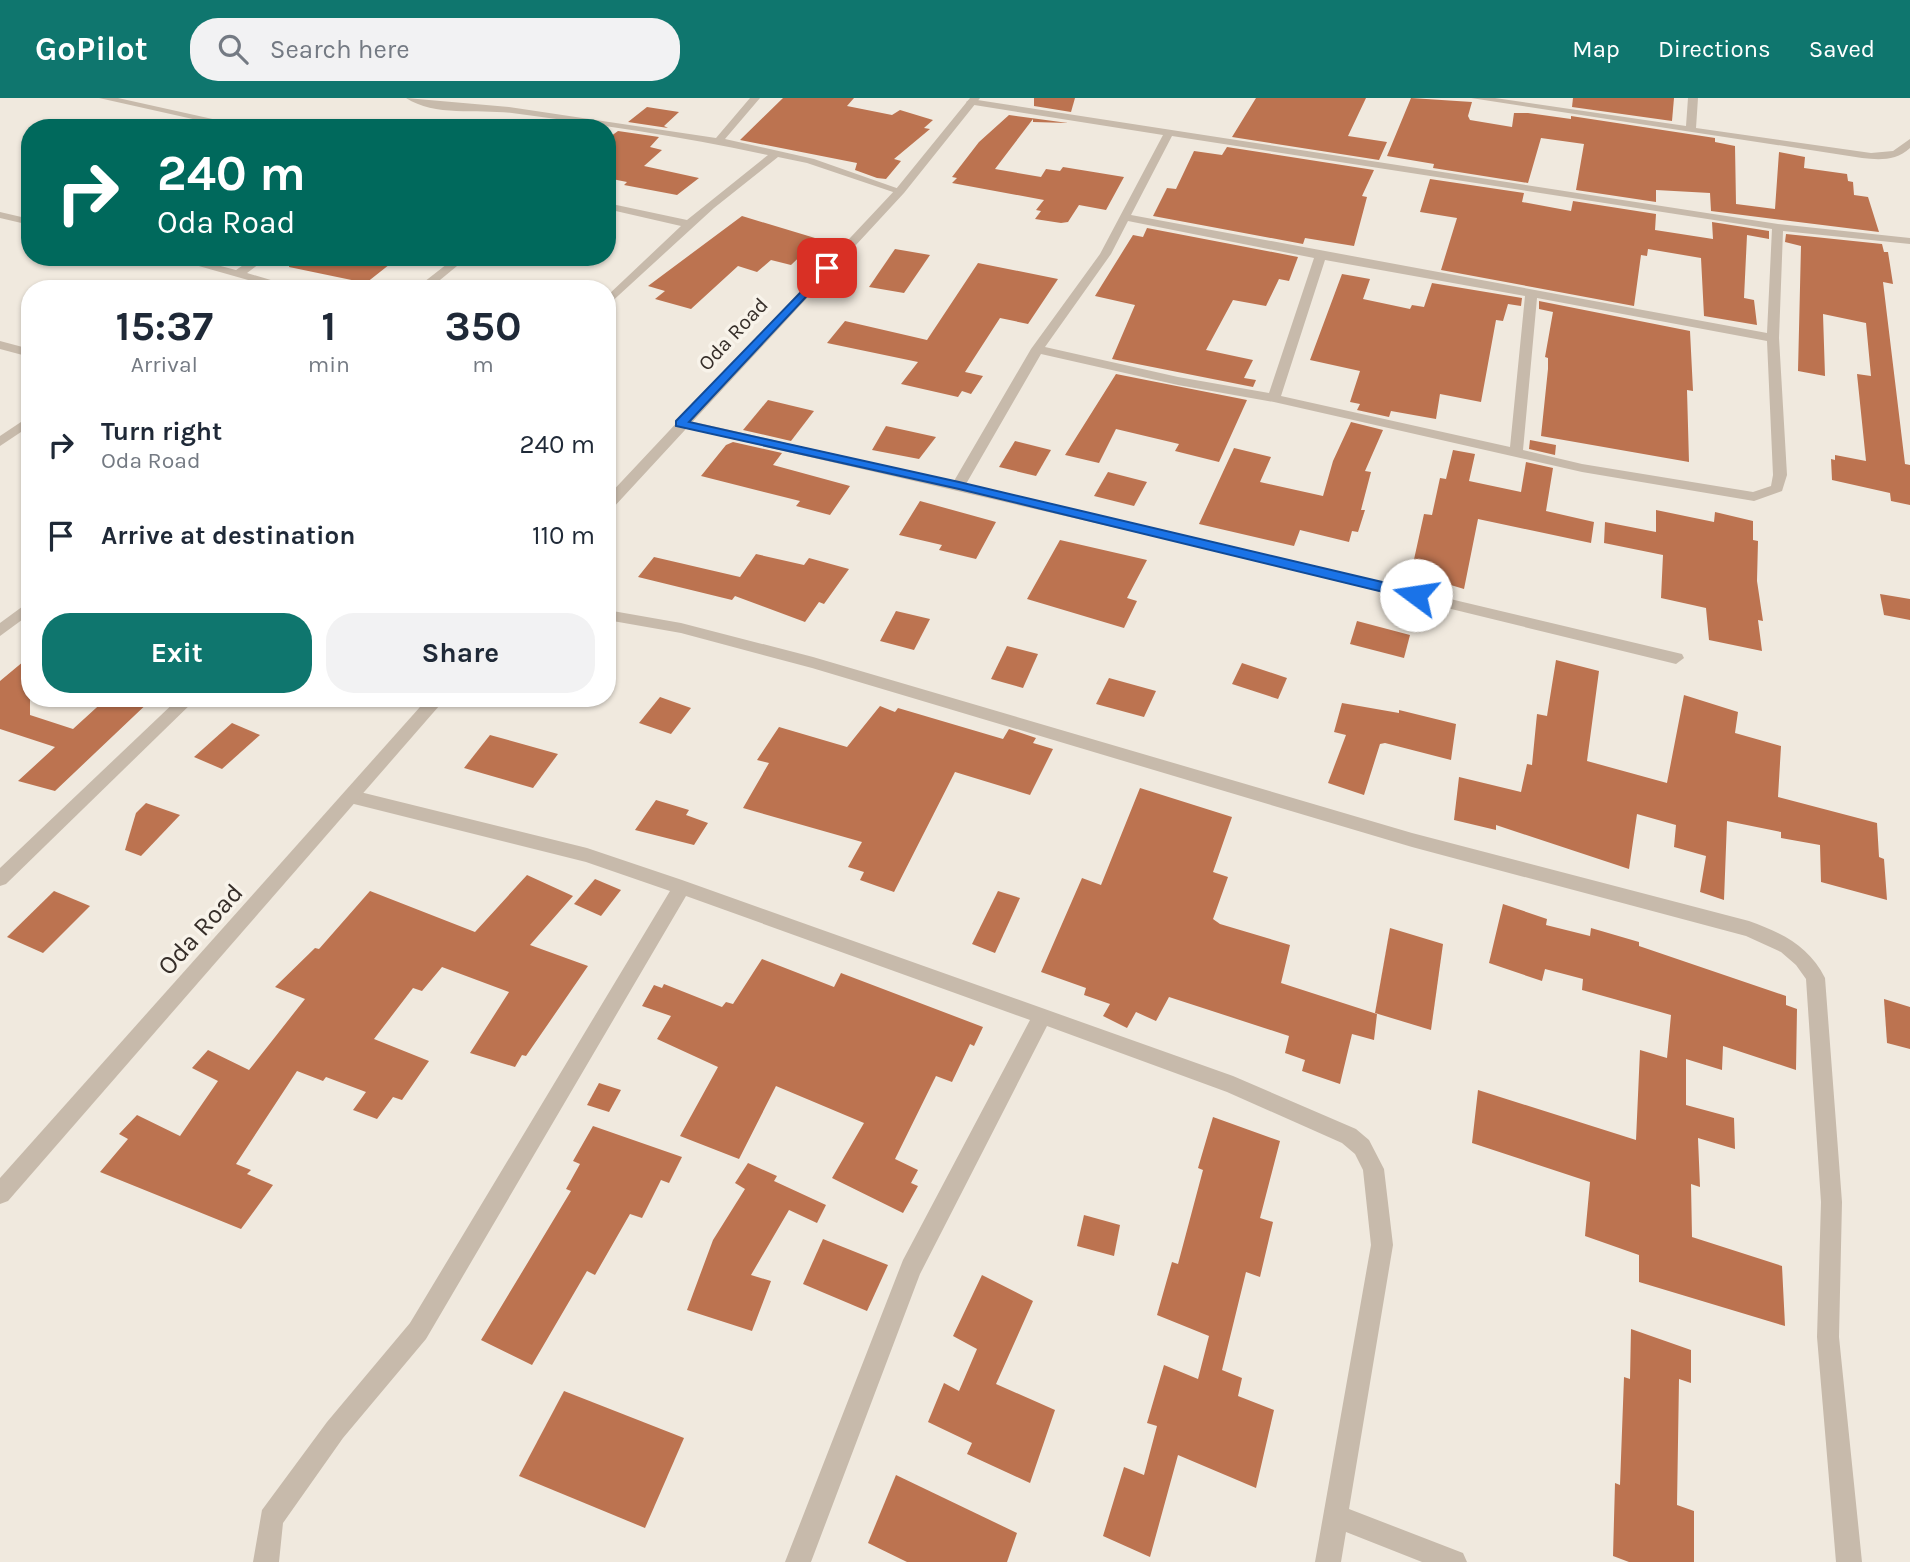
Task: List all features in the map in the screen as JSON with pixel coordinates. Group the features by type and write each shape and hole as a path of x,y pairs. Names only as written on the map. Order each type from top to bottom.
{"street":[{"path":"104,98 205,119"},
{"path":"411,98 442,106 509,110 570,119"},
{"path":"718,141 755,98"},
{"path":"1476,98 1875,155 1893,156 1905,150 1910,142"},
{"path":"1690,130 1693,98"},
{"path":"973,100 1779,227 1910,241"},
{"name":"Oda Road","path":"616,496 681,423 900,191 973,100"},
{"path":"616,126 777,153 900,191"},
{"path":"959,485 1037,349 1093,273 1169,133"},
{"path":"616,294 689,224 747,174 777,153"},
{"path":"616,208 689,224"},
{"path":"0,215 21,220"},
{"path":"1124,216 1320,257 1773,338"},
{"path":"1037,349 1178,381 1274,398 1582,468 1754,497 1777,488 1780,475 1773,338 1779,227"},
{"path":"1274,398 1286,351 1304,312 1320,257"},
{"path":"207,266 261,280"},
{"path":"239,274 250,266"},
{"path":"433,280 451,266"},
{"path":"1516,452 1531,294"},
{"path":"0,345 21,351"},
{"path":"681,423 959,485 1676,658"},
{"path":"0,442 21,427"},
{"path":"0,631 21,614"},
{"path":"616,617 681,628 813,663 1412,840 1749,929 1796,951 1810,967 1815,978 1827,1116 1832,1300 1829,1337 1849,1562"},
{"path":"0,880 180,707"},
{"name":"Oda Road","path":"0,1195 430,707"},
{"path":"352,797 587,855 682,887 1233,1085 1349,1136 1362,1147 1373,1170 1382,1245 1328,1562"},
{"path":"266,1562 271,1519 335,1430 418,1331 682,887"},
{"path":"798,1562 911,1268 1042,1016"},
{"path":"1336,1516 1454,1562"}],"building":[{"path":"783,98 854,98 847,106 892,115 900,110 933,120 924,128 930,129 894,159 901,161 886,179 877,178 855,170 857,163 740,140"},
{"path":"1034,98 1075,98 1071,112 1034,106"},
{"path":"1256,98 1366,98 1348,136 1387,142 1379,160 1232,137"},
{"path":"1411,98 1472,102 1468,116 1470,120 1512,127 1514,113 1528,113 1571,119 1571,116 1715,138 1715,142 1735,146 1736,204 1775,209 1779,152 1805,157 1804,168 1847,174 1848,181 1853,182 1854,195 1868,197 1879,232 1711,211 1710,193 1656,190 1656,202 1576,190 1584,144 1541,138 1528,183 1433,168 1434,164 1387,156"},
{"path":"1573,98 1674,98 1672,121 1572,107"},
{"path":"647,107 679,112 664,126 668,128 628,122"},
{"path":"1009,115 1068,123 1033,122 1033,119 995,169 1041,177 1046,169 1060,171 1063,167 1124,177 1106,210 1079,205 1068,222 1035,219 1041,211 1036,210 1044,200 952,183 957,178 952,177 979,142"},
{"path":"616,132 659,137 650,147 662,150 644,166 699,178 677,195 624,185 627,182 616,180"},
{"path":"1227,147 1374,170 1362,196 1367,197 1354,246 1305,238 1303,244 1153,216 1167,188 1176,189 1194,151 1222,155"},
{"path":"1430,179 1524,193 1522,202 1571,211 1573,201 1656,214 1655,230 1713,239 1712,222 1769,231 1769,239 1747,235 1744,298 1754,300 1757,325 1704,316 1701,258 1648,249 1647,256 1641,255 1634,306 1441,270 1457,218 1420,212"},
{"path":"742,216 815,238 810,243 813,244 791,265 771,260 757,272 738,266 691,309 655,299 665,291 648,286"},
{"path":"1147,228 1298,257 1289,281 1279,279 1266,306 1233,300 1206,350 1253,360 1244,378 1256,380 1253,387 1112,359 1135,305 1095,296 1133,235 1143,237"},
{"path":"1786,234 1882,244 1884,252 1888,252 1893,284 1883,282 1905,464 1910,465 1910,505 1891,501 1890,493 1832,480 1831,459 1835,460 1835,455 1866,461 1857,374 1871,376 1866,323 1823,314 1825,376 1798,371 1801,246 1785,242"},
{"path":"895,249 930,255 904,293 869,287"},
{"path":"978,263 1058,279 1028,324 1000,318 965,372 983,376 971,394 962,391 958,397 901,384 918,362 827,343 845,321 927,340"},
{"path":"388,266 370,280 352,280 289,267"},
{"path":"1342,274 1370,279 1363,299 1410,309 1412,305 1424,307 1432,283 1522,298 1521,306 1508,304 1503,321 1496,320 1481,402 1440,394 1436,419 1391,411 1389,417 1357,410 1360,404 1350,402 1360,371 1310,360"},
{"path":"1539,301 1690,331 1693,391 1687,390 1689,462 1541,436 1548,369 1548,358 1545,357 1553,312 1539,309"},
{"path":"1116,374 1247,400 1219,462 1175,451 1179,444 1116,429 1099,463 1065,455"},
{"path":"768,400 814,411 791,441 743,430"},
{"path":"1351,422 1383,430 1365,471 1371,472 1361,510 1365,510 1358,532 1352,531 1349,542 1300,530 1294,546 1199,524 1234,448 1271,457 1260,482 1323,496 1333,461"},
{"path":"886,426 936,437 919,459 872,450"},
{"path":"1530,440 1556,445 1555,455 1529,449"},
{"path":"1015,441 1051,450 1036,476 999,467"},
{"path":"733,442 782,453 773,465 850,486 830,515 796,506 800,501 701,476 726,445"},
{"path":"1453,450 1475,454 1469,481 1521,492 1526,462 1553,468 1546,511 1594,522 1591,543 1478,519 1464,589 1411,573 1424,514 1432,515 1440,478 1446,479"},
{"path":"1108,472 1147,482 1134,506 1094,496"},
{"path":"920,501 996,522 976,559 939,550 942,545 899,535"},
{"path":"1656,510 1714,522 1715,512 1753,521 1753,540 1758,541 1757,581 1763,621 1758,620 1762,651 1709,640 1706,608 1661,598 1663,555 1604,543 1605,522 1656,532"},
{"path":"1060,540 1147,560 1127,598 1137,601 1124,628 1027,599"},
{"path":"756,554 804,565 809,558 849,569 824,604 819,602 805,622 735,596 732,600 638,577 654,557 740,577"},
{"path":"1880,594 1910,599 1910,620 1884,615"},
{"path":"896,611 930,619 914,650 880,641"},
{"path":"1357,621 1410,635 1404,658 1350,644"},
{"path":"1007,646 1038,654 1023,688 991,679"},
{"path":"1556,660 1599,671 1587,761 1667,783 1684,695 1738,712 1735,733 1781,746 1778,797 1877,823 1879,857 1884,859 1887,900 1821,882 1820,845 1781,838 1781,832 1727,821 1724,900 1700,892 1706,856 1674,847 1676,825 1637,814 1629,869 1496,825 1496,830 1454,820 1459,777 1521,792 1527,764 1532,765 1537,714 1547,716"},
{"path":"1242,663 1287,678 1278,699 1232,684"},
{"path":"21,664 21,707 30,707 30,715 73,729 97,707 144,707 55,791 18,781 55,747 0,729 0,681"},
{"path":"1109,678 1156,691 1144,717 1096,704"},
{"path":"660,697 691,708 671,734 639,723"},
{"path":"1342,703 1399,713 1399,710 1456,724 1451,760 1385,743 1380,744 1364,795 1328,783 1346,735 1334,732"},
{"path":"880,706 895,712 898,708 1003,739 1009,729 1036,738 1033,743 1053,749 1030,795 955,772 894,892 860,880 864,872 848,867 862,842 743,808 769,763 757,760 779,727 847,747"},
{"path":"232,723 260,735 222,769 194,757"},
{"path":"490,735 558,754 533,788 464,768"},
{"path":"1140,788 1232,817 1213,872 1228,877 1213,919 1220,924 1290,945 1281,983 1377,1014 1374,1040 1352,1034 1340,1084 1302,1071 1305,1060 1285,1053 1289,1036 1169,997 1156,1021 1136,1012 1127,1028 1103,1016 1110,1004 1084,995 1086,988 1041,972 1082,878 1101,885"},
{"path":"656,800 689,810 686,815 708,823 694,845 635,830"},
{"path":"146,803 180,815 141,856 125,850 136,813"},
{"path":"527,875 573,896 530,945 588,966 526,1056 522,1055 515,1067 470,1053 509,992 442,967 422,991 413,988 374,1039 429,1061 402,1100 393,1097 377,1119 353,1110 366,1092 326,1077 323,1081 297,1071 236,1164 251,1170 247,1174 273,1185 241,1229 100,1172 128,1139 119,1134 137,1115 180,1136 218,1081 192,1068 208,1050 249,1070 305,999 275,987 315,948 319,949 370,891 475,932"},
{"path":"595,879 621,890 601,916 574,904"},
{"path":"54,891 90,906 43,953 7,937"},
{"path":"998,891 1020,898 995,953 972,944"},
{"path":"1503,904 1547,919 1546,925 1590,936 1591,928 1639,942 1639,946 1786,996 1786,1005 1797,1009 1796,1070 1723,1046 1722,1070 1686,1059 1686,1105 1734,1118 1735,1149 1698,1138 1700,1187 1691,1184 1692,1237 1782,1266 1785,1326 1639,1282 1639,1255 1585,1236 1590,1182 1472,1143 1478,1090 1636,1140 1640,1050 1667,1058 1671,1015 1582,990 1583,979 1545,969 1542,981 1489,963"},
{"path":"1390,928 1443,944 1431,1030 1375,1013"},
{"path":"762,959 834,987 841,973 983,1027 974,1046 970,1044 952,1082 936,1076 895,1159 918,1170 911,1183 918,1186 903,1213 832,1178 864,1123 776,1086 739,1159 680,1136 718,1067 657,1039 671,1016 642,1006 654,985 662,988 664,984 722,1007 726,1002 733,1004"},
{"path":"1884,999 1910,1007 1910,1049 1887,1043"},
{"path":"599,1083 621,1090 609,1112 587,1105"},
{"path":"1213,1117 1280,1141 1260,1218 1273,1222 1260,1277 1246,1272 1222,1370 1242,1378 1238,1396 1274,1410 1256,1488 1178,1455 1150,1557 1103,1536 1124,1467 1144,1475 1157,1426 1147,1423 1164,1365 1198,1379 1209,1336 1157,1315 1172,1262 1178,1264 1203,1170 1198,1168"},
{"path":"593,1126 682,1157 669,1183 661,1180 642,1218 630,1214 595,1275 587,1271 532,1365 481,1340 571,1191 566,1189 580,1164 573,1161"},
{"path":"748,1163 777,1176 774,1181 826,1205 817,1223 789,1210 751,1275 771,1281 752,1331 687,1310 713,1240 745,1189 735,1183"},
{"path":"1084,1215 1120,1225 1114,1256 1077,1246"},
{"path":"823,1239 888,1265 867,1311 803,1284"},
{"path":"982,1275 1033,1301 996,1384 1055,1410 1030,1483 967,1454 972,1443 928,1422 944,1383 959,1391 977,1349 953,1336"},
{"path":"1631,1329 1691,1350 1691,1383 1679,1379 1677,1505 1694,1511 1694,1562 1629,1562 1613,1556 1615,1483 1620,1485 1624,1377 1630,1379"},
{"path":"564,1391 684,1438 645,1528 519,1476"},
{"path":"896,1475 1017,1533 1007,1562 907,1562 868,1543"}],"route":[{"path":"827,268 681,423 959,485 1416,595"}]}
